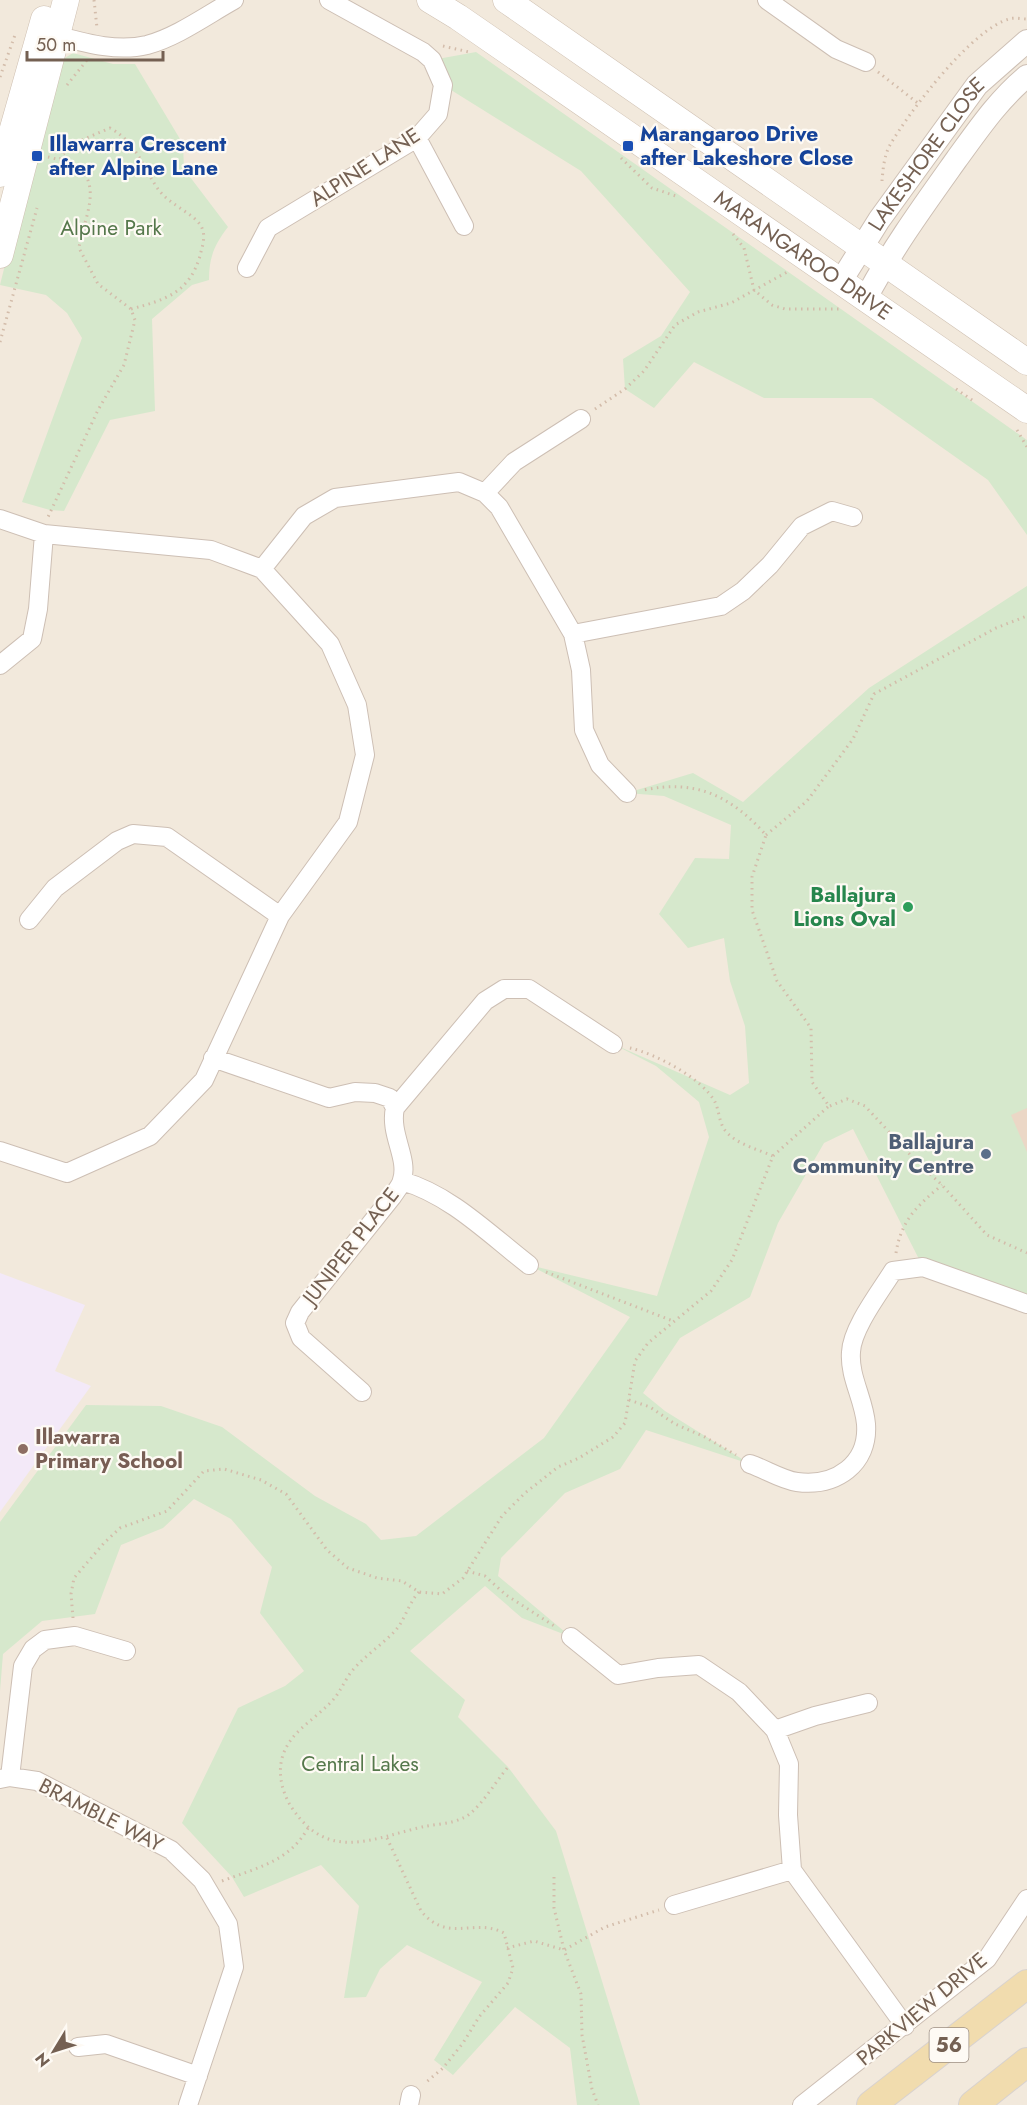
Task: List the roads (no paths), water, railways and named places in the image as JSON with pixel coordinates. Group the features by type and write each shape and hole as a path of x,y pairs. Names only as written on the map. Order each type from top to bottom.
{"main road":[{"path":"0,255 43,150 49,0"},
{"path":"0,174 49,34 66,0"},
{"name":"MARANGAROO DRIVE","path":"430,0 841,280 855,304 1020,417"},
{"name":"MARANGAROO DRIVE","path":"506,0 1027,362"},
{"name":"56","path":"871,2105 1027,1984"},
{"path":"973,2105 1027,2062"}],"street":[{"path":"49,34 92,44 123,47 148,45 234,0"},
{"name":"ALPINE LANE","path":"247,268 268,228 417,138 438,114 443,85 432,60 423,52 328,0"},
{"path":"767,0 836,49 866,62"},
{"name":"LAKESHORE CLOSE","path":"841,280 892,201 977,85 1027,40"},
{"name":"LAKESHORE CLOSE","path":"855,304 1004,94 1027,76"},
{"path":"417,138 464,226"},
{"path":"485,493 514,462 581,419"},
{"path":"262,569 304,516 335,498 459,482 485,493 499,507 573,634 582,670 584,730 600,765 627,793"},
{"path":"573,634 721,606 757,578 802,526 832,511 853,517"},
{"path":"0,519 44,534 211,550 262,569 330,644 357,705 365,755 348,822 280,916 204,1080 150,1136 67,1173 0,1151"},
{"path":"0,665 32,639 38,609 44,534"},
{"path":"29,920 55,888 117,841 140,834 166,837 280,916"},
{"path":"213,1058 329,1098 355,1092 375,1093 390,1098 395,1108 485,1001 504,989 529,990 613,1044"},
{"name":"JUNIPER PLACE","path":"362,1392 301,1338 295,1323 300,1312 392,1197 402,1180 403,1164 392,1122 395,1108"},
{"path":"402,1180 425,1189 458,1209 529,1265"},
{"path":"750,1464 796,1482 821,1481 837,1477 858,1461 865,1446 866,1422 853,1376 851,1351 857,1331 893,1271 923,1267 1027,1304"},
{"path":"5,1778 23,1666 33,1649 45,1640 75,1636 126,1652"},
{"path":"571,1637 618,1675 658,1668 699,1665 739,1692 776,1730 789,1764 788,1815 792,1870 904,2026"},
{"path":"776,1730 868,1703"},
{"name":"BRAMBLE WAY","path":"5,1778 37,1781 171,1850 206,1887 228,1924 234,1967 188,2105"},
{"path":"674,1905 792,1870"},
{"name":"PARKVIEW DRIVE","path":"802,2105 987,1959 1027,1899"},
{"path":"78,2047 106,2044 198,2076"}],"place":[{"name":"Marangaroo Drive after Lakeshore Close","path":"628,146"},
{"name":"Illawarra Crescent after Alpine Lane","path":"37,156"},
{"name":"Ballajura Lions Oval","path":"908,907"},
{"name":"Ballajura Community Centre","path":"986,1154"},
{"name":"Illawarra Primary School","path":"23,1449"}],"park label":[{"name":"Alpine Park","path":"111,228"},
{"name":"Central Lakes","path":"360,1764"}]}
